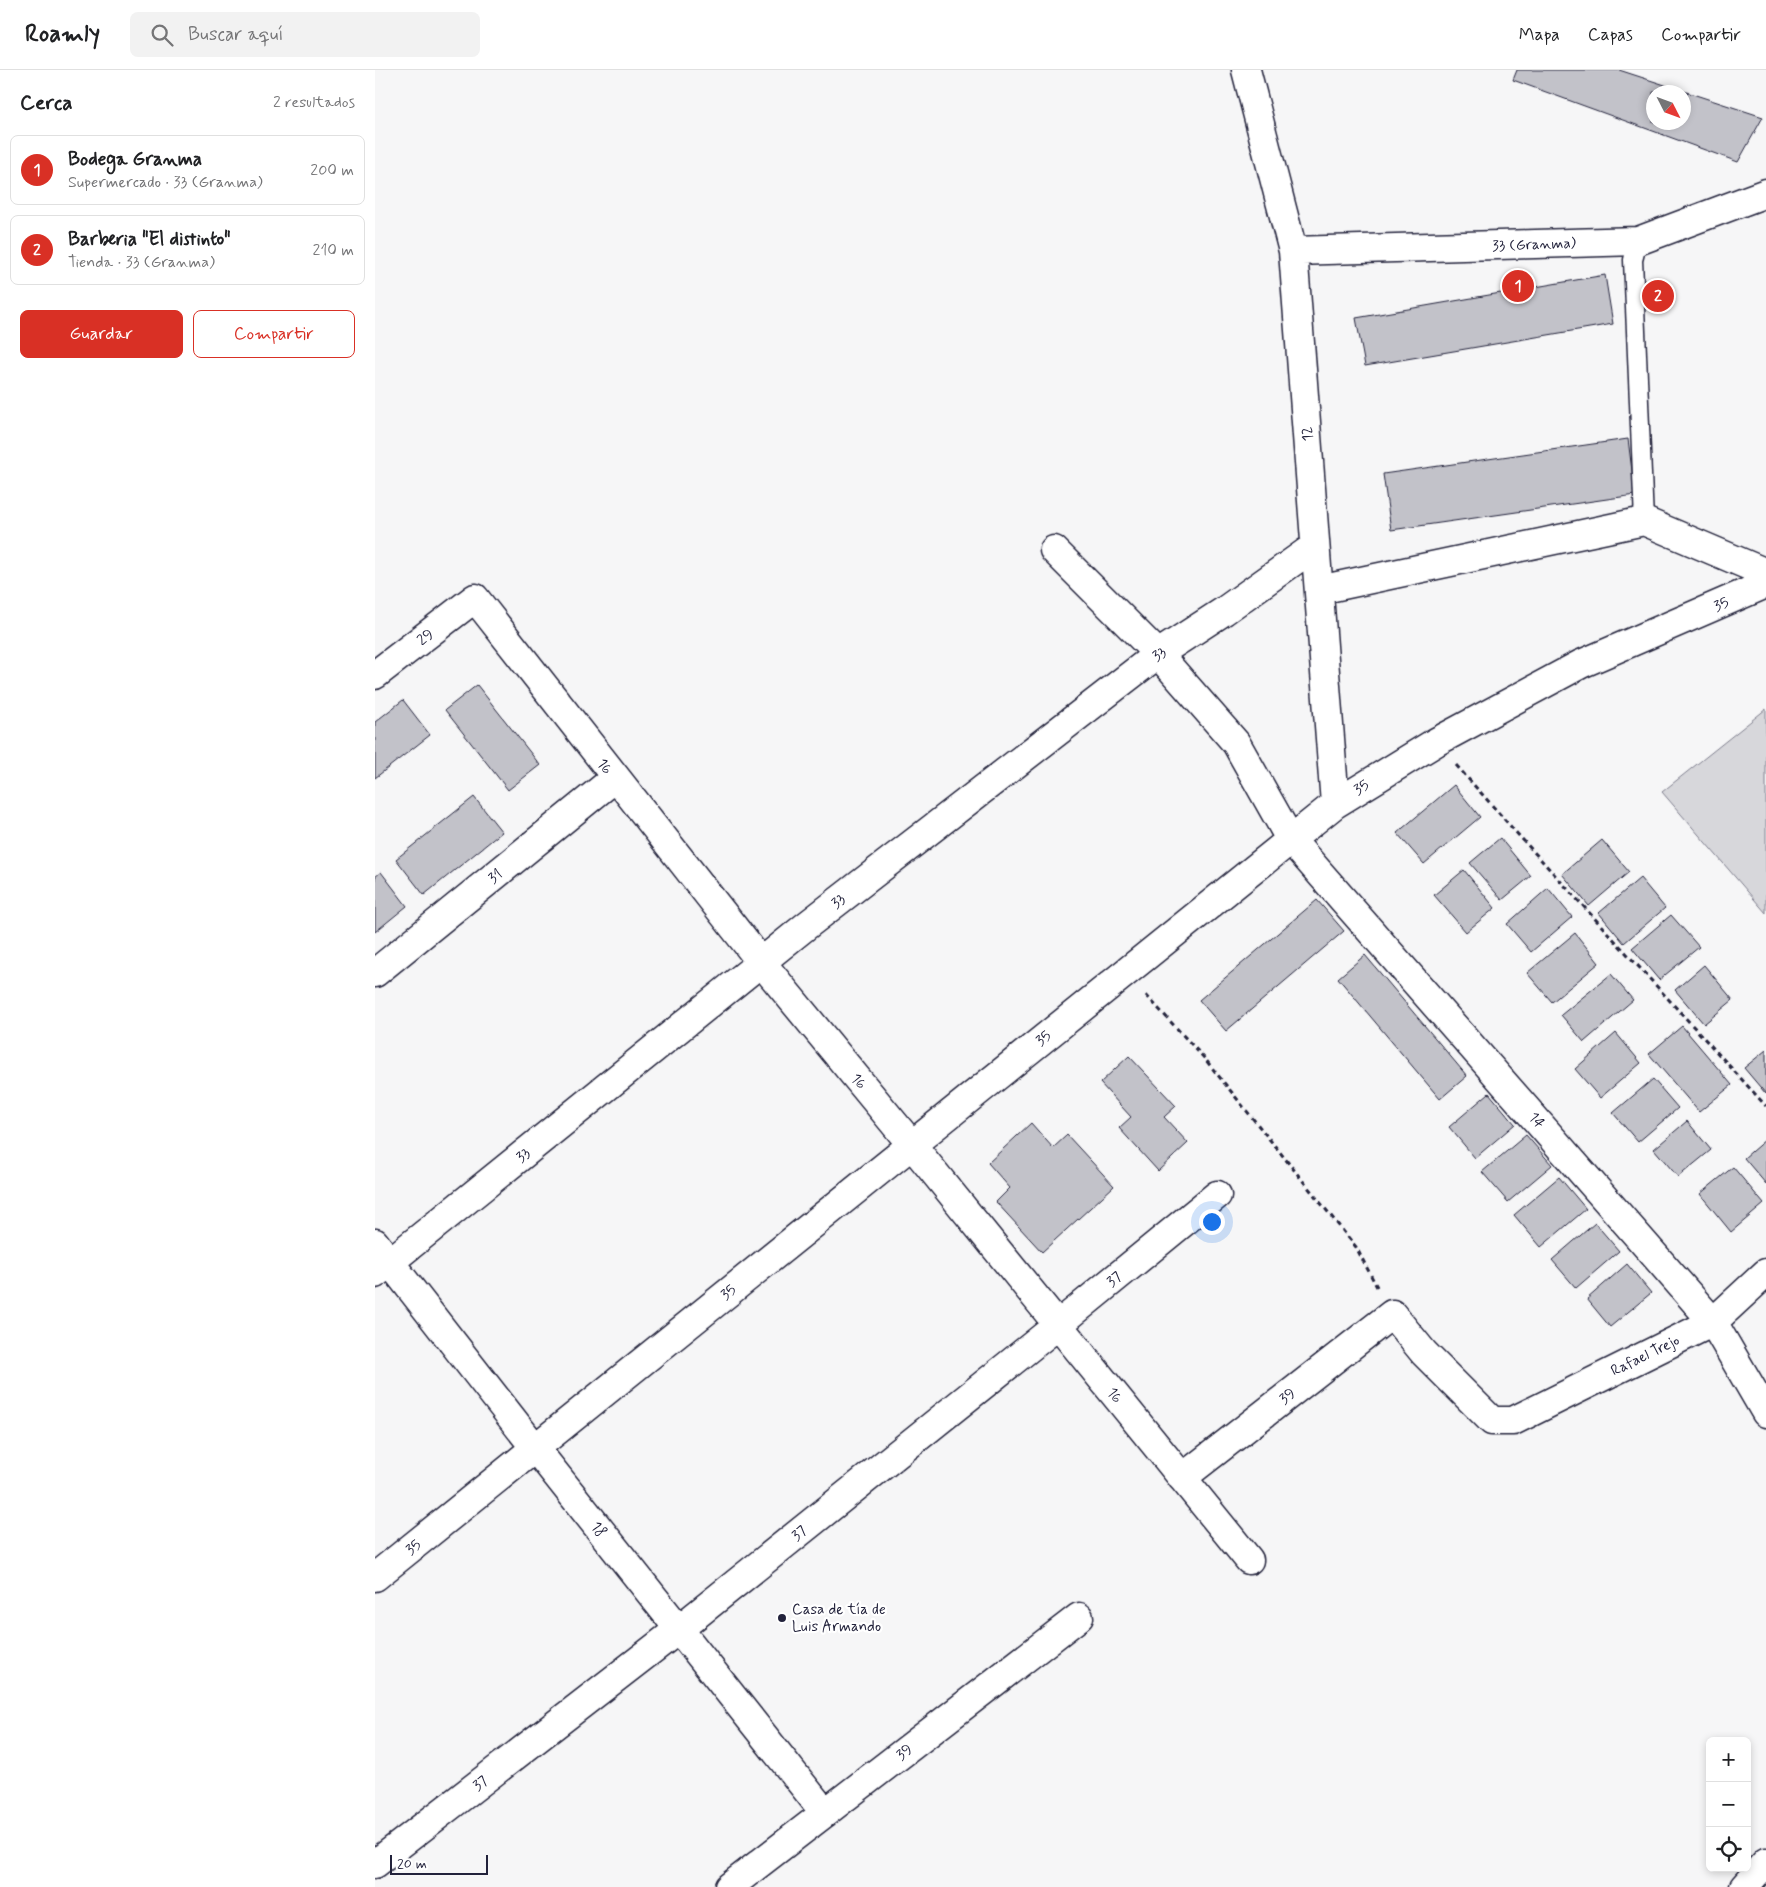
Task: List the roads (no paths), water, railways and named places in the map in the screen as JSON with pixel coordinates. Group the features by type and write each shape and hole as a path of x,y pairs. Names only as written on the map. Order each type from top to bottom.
{"street":[{"name":"12","path":"1246,70 1293,251 1335,804"},
{"name":"33 (Granma)","path":"1293,251 1638,241 1766,193"},
{"path":"1319,590 1644,521 1766,573"},
{"name":"33","path":"380,1260 1158,654 1224,611 1315,546"},
{"name":"14","path":"1054,550 1158,654 1236,743 1290,839 1713,1322 1766,1413"},
{"name":"35","path":"375,1577 1335,804 1436,742 1581,664 1766,584"},
{"name":"29","path":"375,675 475,598"},
{"name":"16","path":"475,598 761,962 912,1144 1249,1560"},
{"name":"31","path":"375,973 615,778"},
{"name":"37","path":"375,1864 679,1629 1217,1195"},
{"name":"18","path":"380,1260 535,1448 825,1813"},
{"name":"Rafael Trejo","path":"1513,1421 1713,1322 1766,1273"},
{"name":"39","path":"1182,1478 1392,1314 1424,1353 1492,1421 1513,1421"},
{"name":"39","path":"729,1887 1079,1617"},
{"path":"1744,1887 1766,1862"}],"lane":[{"path":"1638,241 1633,260 1644,521"}],"place":[{"name":"Bodega Granma","path":"1518,286"},
{"name":"Barberia \"El distinto\"","path":"1658,296"},
{"name":"Casa de tía de Luis Armando","path":"782,1618"}]}
